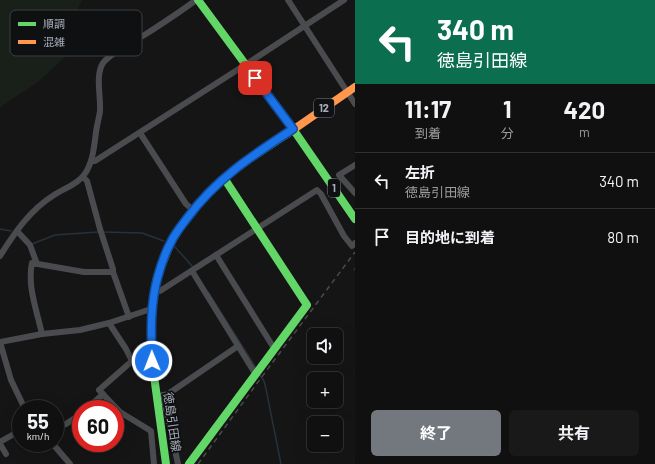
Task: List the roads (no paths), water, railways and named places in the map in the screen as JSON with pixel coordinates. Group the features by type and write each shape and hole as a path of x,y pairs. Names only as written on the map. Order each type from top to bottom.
{"main road":[{"name":"1","path":"197,0 293,129 355,219"},
{"name":"12","path":"293,129 355,87"},
{"name":"徳島引田線","path":"166,464 160,396 152,361 152,310 158,277 171,242 183,223 210,190 248,160 293,129"},
{"path":"189,464 307,305 224,178"}],"street":[{"path":"142,36 160,26 197,0"},
{"path":"288,0 355,104"},
{"path":"92,161 95,161 140,133 344,0"},
{"path":"0,256 23,222 40,205 54,194 76,183 83,177 88,169 92,161 100,111 99,72 102,64 111,56"},
{"path":"140,133 186,204 193,210"},
{"path":"355,165 340,175 355,193"},
{"path":"83,177 87,181 113,272 129,317"},
{"path":"155,291 160,291 317,190 321,194 348,243 352,246 355,243"},
{"path":"17,231 30,244 36,264"},
{"path":"216,255 272,345"},
{"path":"42,334 31,282 32,263 84,272 113,272"},
{"path":"192,271 238,346 257,373"},
{"path":"21,400 1,353 0,342 42,334 80,330 152,310"},
{"path":"109,323 132,361 99,390 120,412 151,432 154,464"},
{"path":"178,464 160,396 168,394 238,346"},
{"path":"97,400 103,394"},
{"path":"6,454 0,443 12,436"},
{"path":"60,452 70,464"}],"waterway":[{"path":"0,229 11,231"},
{"path":"32,244 55,235 98,232"},
{"path":"104,232 142,233 164,241"},
{"path":"175,247 193,267"},
{"path":"208,292 256,368"},
{"path":"260,375 264,381 266,389 281,464"}],"railway":[{"path":"198,464 355,252"}]}
